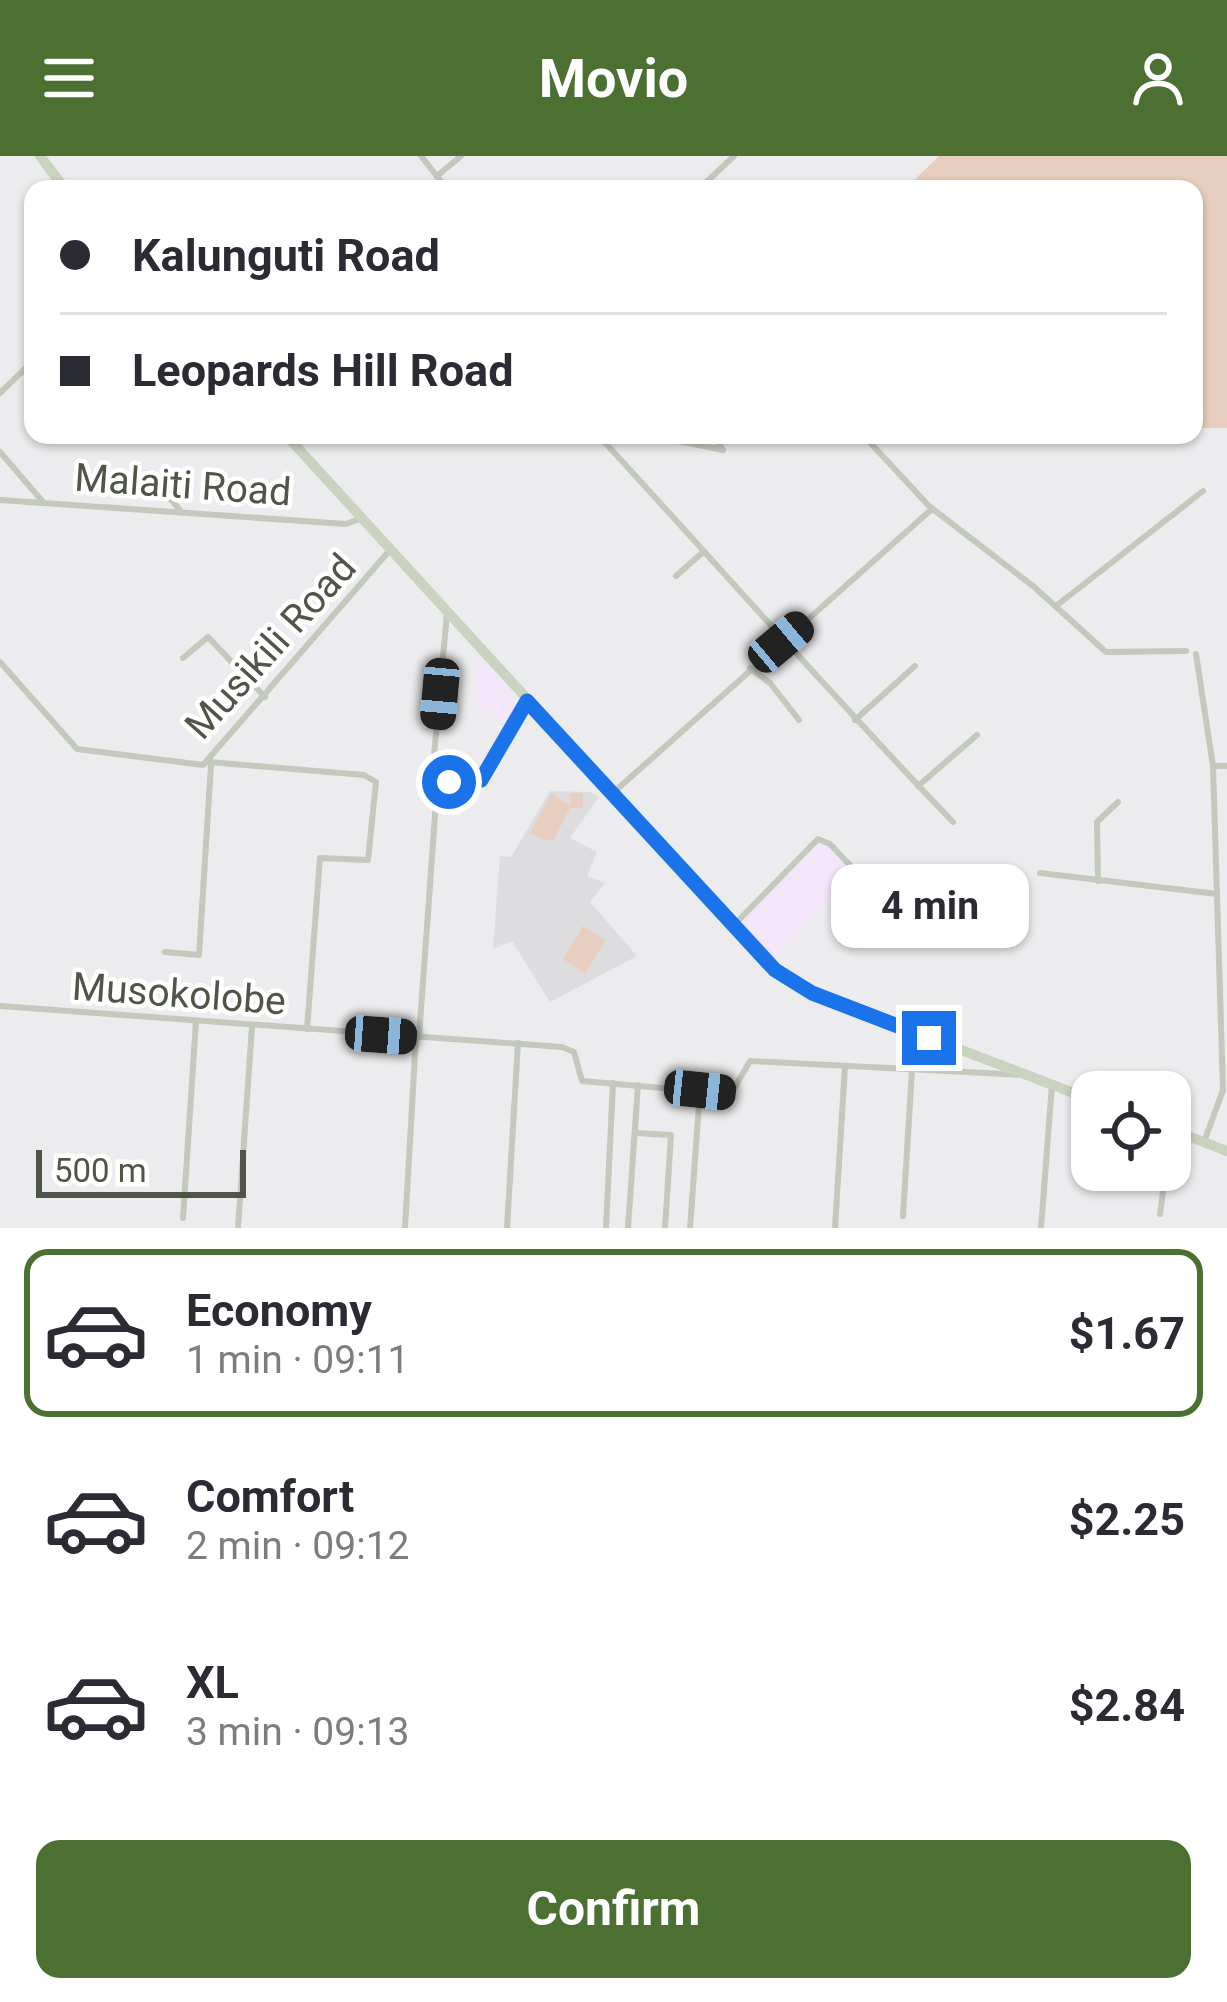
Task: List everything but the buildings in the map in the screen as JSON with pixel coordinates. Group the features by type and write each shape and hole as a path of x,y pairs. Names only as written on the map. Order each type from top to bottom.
{"main road":[{"path":"40,156 58,180"},
{"path":"297,444 761,958 801,988 1071,1092"},
{"path":"1191,1137 1227,1151"}],"street":[{"path":"421,156 440,180"},
{"path":"437,176 461,156"},
{"path":"709,180 734,156"},
{"path":"0,393 24,370"},
{"path":"608,444 702,553 739,587 781,642 952,822"},
{"path":"688,444 722,452 717,444"},
{"path":"873,444 930,508 1110,654 1186,651"},
{"path":"0,452 44,502"},
{"path":"147,472 180,510"},
{"path":"1056,606 1203,490"},
{"name":"Malaiti Road","path":"0,500 346,524 362,518"},
{"path":"612,794 930,508"},
{"name":"Musikili Road","path":"2,668 80,751 158,763 210,763 390,550"},
{"path":"676,576 702,553"},
{"path":"432,778 447,613"},
{"path":"183,658 208,637 265,697"},
{"path":"1196,654 1213,766 1223,1098 1204,1142"},
{"path":"855,721 915,666"},
{"path":"750,668 770,683 799,720"},
{"path":"405,1228 437,788 446,782 481,780 527,701"},
{"path":"918,786 977,735"},
{"path":"165,952 199,955 210,763 364,775 376,782 368,860 320,858 307,1030"},
{"path":"1213,766 1227,766"},
{"path":"1098,881 1097,822 1118,802"},
{"path":"732,928 818,839 830,844 894,914 901,916 916,890"},
{"path":"1040,873 1217,894"},
{"name":"Musokolobe","path":"0,1006 59,1015 569,1048 579,1079 614,1084"},
{"path":"183,1218 196,1021"},
{"path":"238,1228 252,1026"},
{"path":"507,1228 518,1043"},
{"path":"606,1228 614,1084 734,1092 749,1061 1025,1074"},
{"path":"835,1228 845,1066"},
{"path":"903,1216 912,1070"},
{"path":"1041,1228 1052,1084"},
{"path":"628,1228 638,1085"},
{"path":"690,1228 700,1090"},
{"path":"635,1133 671,1135 665,1228"},
{"path":"1160,1214 1163,1191"}],"shaded area":[{"path":"939,156 1227,156 1227,428 1203,428 1203,180 914,180"},
{"path":"477,656 522,706 509,724 474,706"},
{"path":"550,791 591,792 599,797 570,838 597,852 587,876 605,883 590,902 637,956 550,1002 512,941 493,949 500,856 511,857"},
{"path":"552,793 570,806 571,793 583,793 583,808 570,808 554,839 546,841 530,833"},
{"path":"822,842 855,875 773,962 738,925"},
{"path":"583,926 606,940 585,974 563,959"}],"route":[{"path":"449,782 481,780 527,701 775,970 812,993 929,1038"}]}
